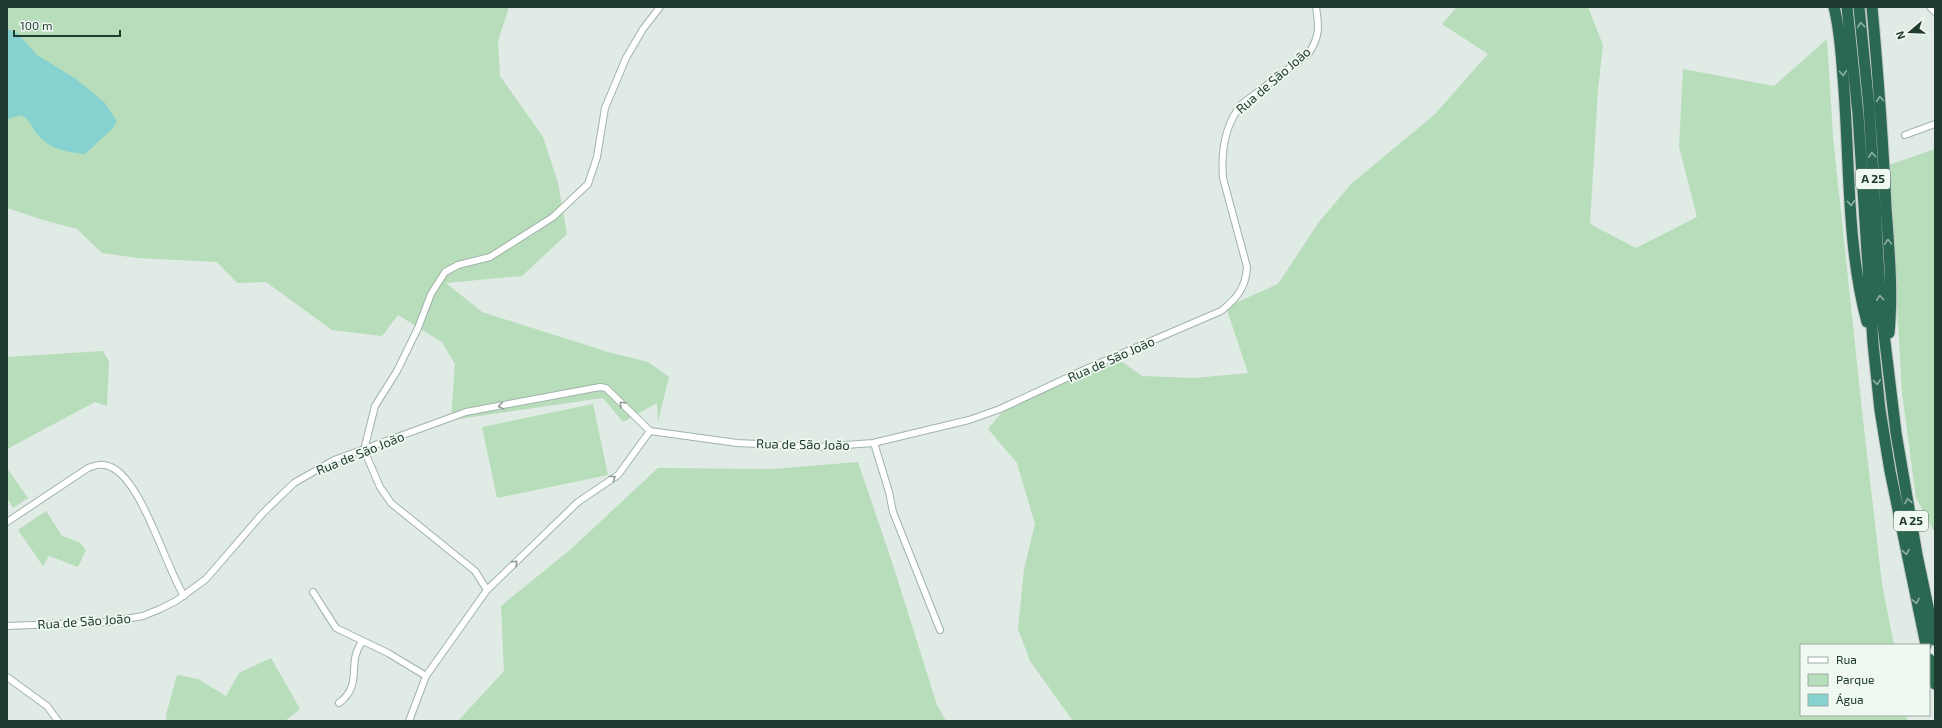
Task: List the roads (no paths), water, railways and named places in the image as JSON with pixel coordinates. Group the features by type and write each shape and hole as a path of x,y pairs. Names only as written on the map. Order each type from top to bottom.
{"highway":[{"path":"1834,7 1839,29 1846,104 1857,281 1873,343"},
{"name":"A 25","path":"1847,7 1858,114 1873,343 1890,471 1926,644"},
{"name":"A 25","path":"1859,7 1868,107 1881,309 1886,351 1896,433 1920,570 1935,640"},
{"path":"1872,7 1881,108 1889,250 1891,314 1886,351"},
{"path":"1930,663 1935,684"}],"street":[{"path":"487,590 474,571 391,503 380,487 364,450 375,406 397,371 418,328 431,294 445,272 458,265 490,257 553,217 588,184 597,156 605,108 629,53 643,29 660,7"},
{"name":"Rua de São João","path":"7,626 126,620 144,616 160,609 184,596 206,579 263,512 294,483 334,460 461,414 600,387 606,388 650,431 737,442 818,447 874,443 969,420 1000,409 1221,311 1235,300 1242,289 1246,278 1247,267 1223,178 1222,163 1228,127 1234,114 1242,104 1309,53 1316,42 1319,26 1316,7"},
{"path":"1930,7 1935,12"},
{"path":"1905,135 1935,124"},
{"path":"409,721 426,676 487,590 578,502 618,475 650,431"},
{"path":"874,443 889,492 893,512 940,630"},
{"path":"7,522 88,468 100,464 111,467 127,482 138,498 175,581 184,596"},
{"path":"312,592 336,628 362,642 388,653 426,676"},
{"path":"339,703 348,695 354,682 355,655 362,642"},
{"path":"7,676 47,706 58,721"}],"water":[{"path":"7,29 17,33 37,55 76,79 105,103 117,121 113,128 85,154 65,151 47,143 37,134 22,115 7,119"}]}
